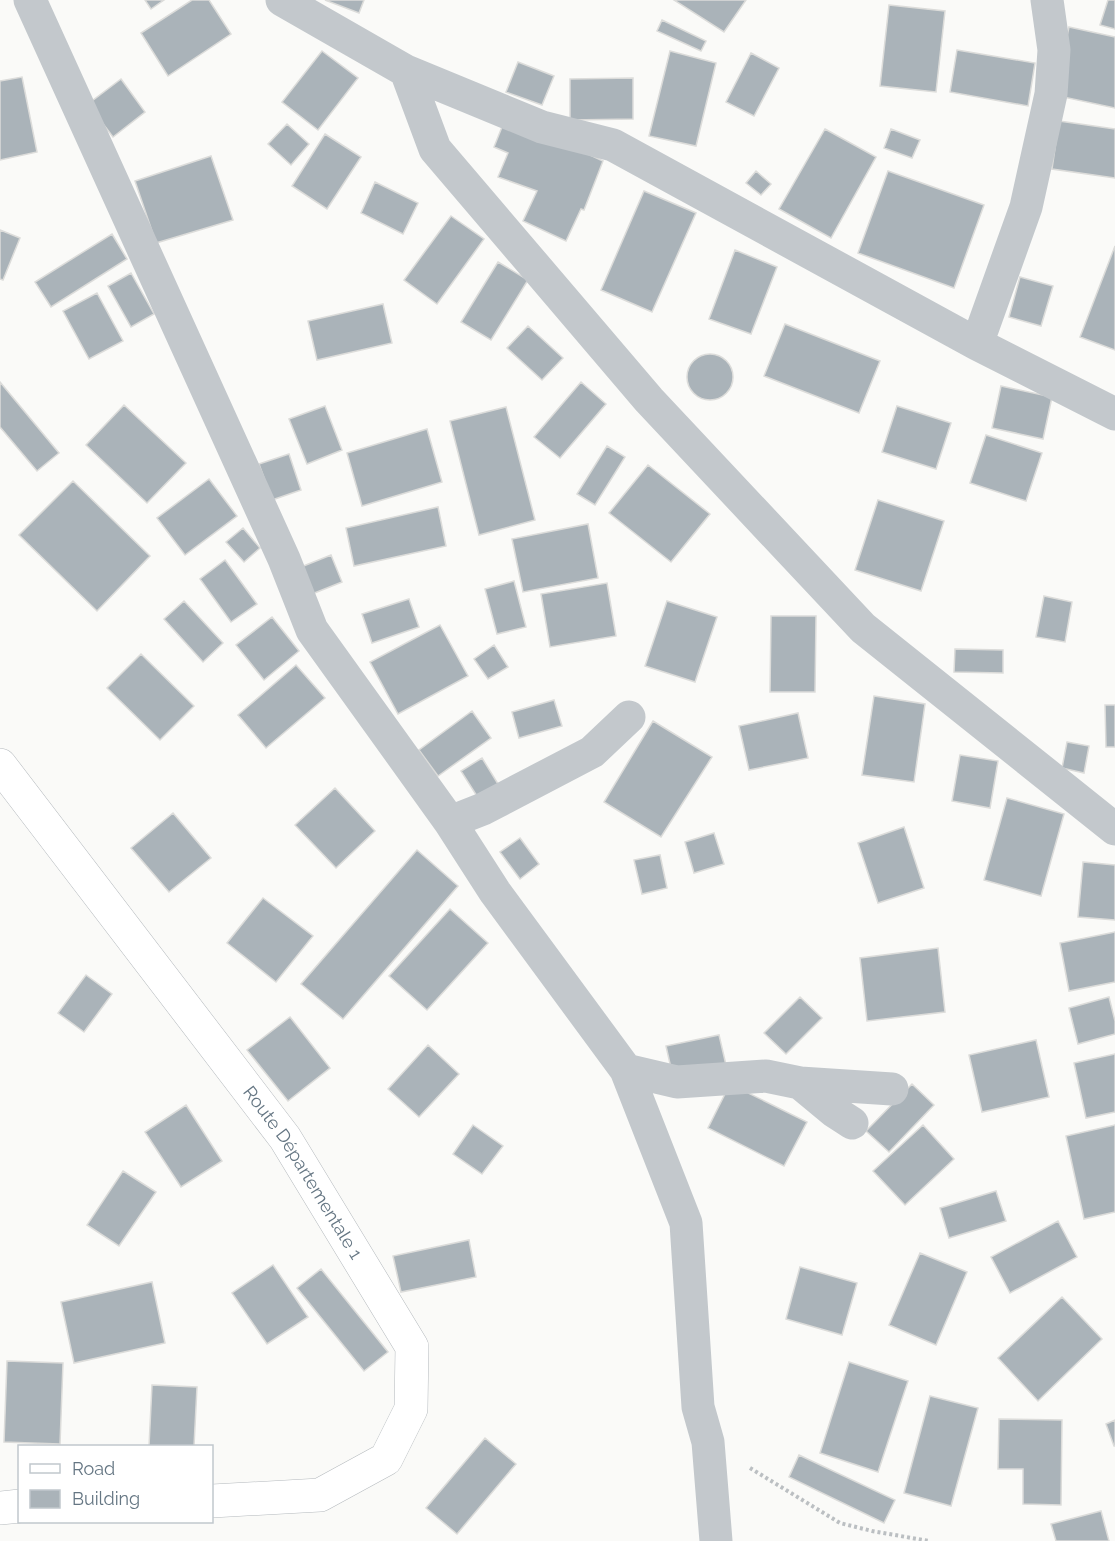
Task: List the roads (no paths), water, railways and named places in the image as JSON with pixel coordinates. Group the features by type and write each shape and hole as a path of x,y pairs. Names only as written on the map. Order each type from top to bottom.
{"main road":[{"name":"Route Départementale 1","path":"0,765 285,1138 412,1347 411,1409 386,1459 320,1495 213,1501"},
{"path":"0,1508 18,1506"}],"street":[{"path":"30,0 284,559 312,630 450,822 495,892 626,1070 686,1223 698,1407 708,1442 716,1541"},
{"path":"282,0 406,71 542,127 613,145 977,344 1115,414"},
{"path":"977,344 1026,207 1051,94 1054,50 1047,0"},
{"path":"406,71 435,148 649,400 863,628 1115,829"},
{"path":"450,822 483,810 592,752 629,717"},
{"path":"626,1070 677,1082 766,1076 800,1083 892,1089"},
{"path":"800,1083 852,1123"}]}
